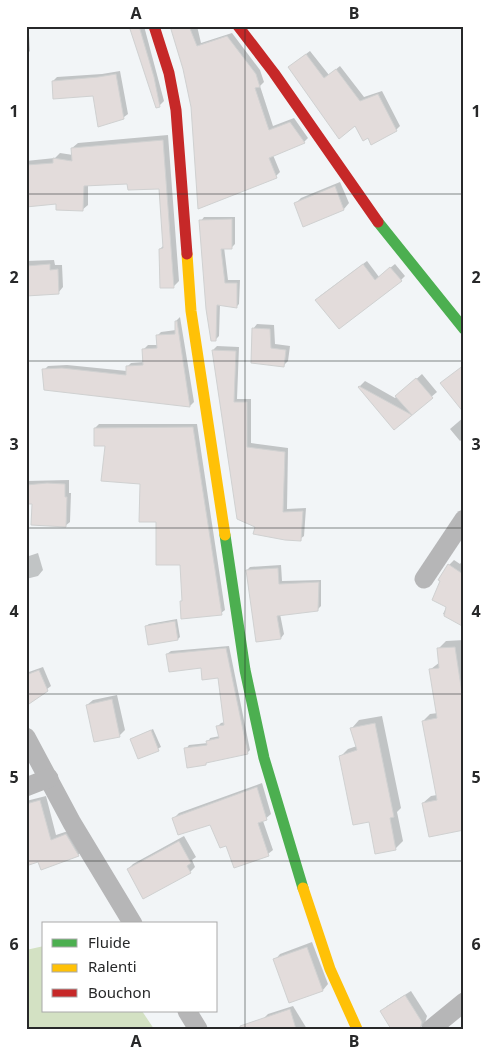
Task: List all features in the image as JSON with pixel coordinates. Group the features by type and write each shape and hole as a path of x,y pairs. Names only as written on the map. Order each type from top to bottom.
{"street":[{"path":"154,26 169,73 176,110 191,311 245,670 264,758 297,868 330,969 357,1029"},
{"path":"238,26 385,232 464,329"},
{"path":"424,580 464,519"},
{"path":"26,737 72,824 132,922"},
{"path":"26,786 49,778"},
{"path":"431,1029 464,1002"},
{"path":"189,1012 198,1029"}],"green space":[{"path":"42,946 42,1012 143,1012 154,1029 26,1029 26,950"}],"building":[{"path":"129,26 139,26 154,77 160,107 156,108"},
{"path":"170,26 189,26 197,46 227,36 256,74 260,87 255,88 269,130 290,122 305,143 269,158 277,178 198,209 191,107 183,69"},
{"path":"306,54 324,78 336,69 360,101 378,94 397,131 371,145 368,138 363,141 355,126 339,139 288,67"},
{"path":"116,74 124,119 98,127 93,96 53,99 52,81"},
{"path":"163,140 174,288 160,288 159,249 163,248 159,189 128,190 127,184 84,186 83,211 56,210 56,204 26,207 26,165 53,163 53,158 72,161 71,148"},
{"path":"335,186 344,210 303,227 294,203"},
{"path":"232,219 232,249 221,249 225,283 237,283 237,308 217,305 216,341 211,341 206,309 199,220"},
{"path":"50,264 50,270 58,269 59,294 26,296 26,266"},
{"path":"363,264 375,280 390,267 402,281 339,329 315,300"},
{"path":"175,321 177,321 190,407 44,390 42,369 62,368 126,375 126,366 143,365 142,349 157,348 156,335 175,334"},
{"path":"252,328 270,329 271,348 286,350 284,367 251,363"},
{"path":"212,350 236,351 234,402 247,402 247,447 285,452 283,512 303,511 301,541 253,534 255,527 237,519"},
{"path":"464,365 464,413 440,383"},
{"path":"416,378 433,398 394,430 358,387 412,415 395,396"},
{"path":"193,427 222,615 181,619 180,565 156,565 156,522 139,522 140,484 101,481 105,446 94,446 94,428"},
{"path":"65,484 65,497 67,497 66,527 31,525 32,504 26,504 26,485"},
{"path":"448,564 464,573 464,627 444,616 446,607 432,600 440,581 438,580"},
{"path":"278,568 279,584 319,582 318,611 277,616 281,639 256,642 246,570"},
{"path":"175,621 178,640 148,645 145,626"},
{"path":"455,647 464,706 464,830 429,837 422,803 437,800 422,721 437,718 429,669 439,668 437,648"},
{"path":"226,648 248,754 187,768 184,748 207,745 206,741 219,738 216,726 224,725 218,678 202,680 201,668 169,672 166,654"},
{"path":"39,670 48,691 26,706 26,675"},
{"path":"112,699 120,737 94,742 86,705"},
{"path":"375,723 394,817 390,818 396,850 375,854 369,822 353,825 339,756 357,750 350,728"},
{"path":"151,730 159,751 138,759 130,739"},
{"path":"257,787 267,820 258,823 269,856 234,868 226,846 220,848 210,825 178,835 172,818"},
{"path":"40,800 51,840 66,834 79,856 41,870 38,862 26,866 26,804"},
{"path":"179,841 191,863 187,866 191,873 143,899 127,869"},
{"path":"307,947 323,991 289,1003 273,959"},
{"path":"405,995 422,1022 420,1029 391,1029 380,1011"},
{"path":"290,1009 296,1029 240,1029 240,1026"}],"traffic: fast":[{"path":"378,222 464,329"},
{"path":"225,535 245,670 264,758 303,888"}],"traffic: slow":[{"path":"187,254 191,311 225,535"},
{"path":"303,888 330,969 357,1029"}],"traffic: jam":[{"path":"154,26 169,73 176,110 187,254"},
{"path":"238,26 274,73 378,222"}]}
